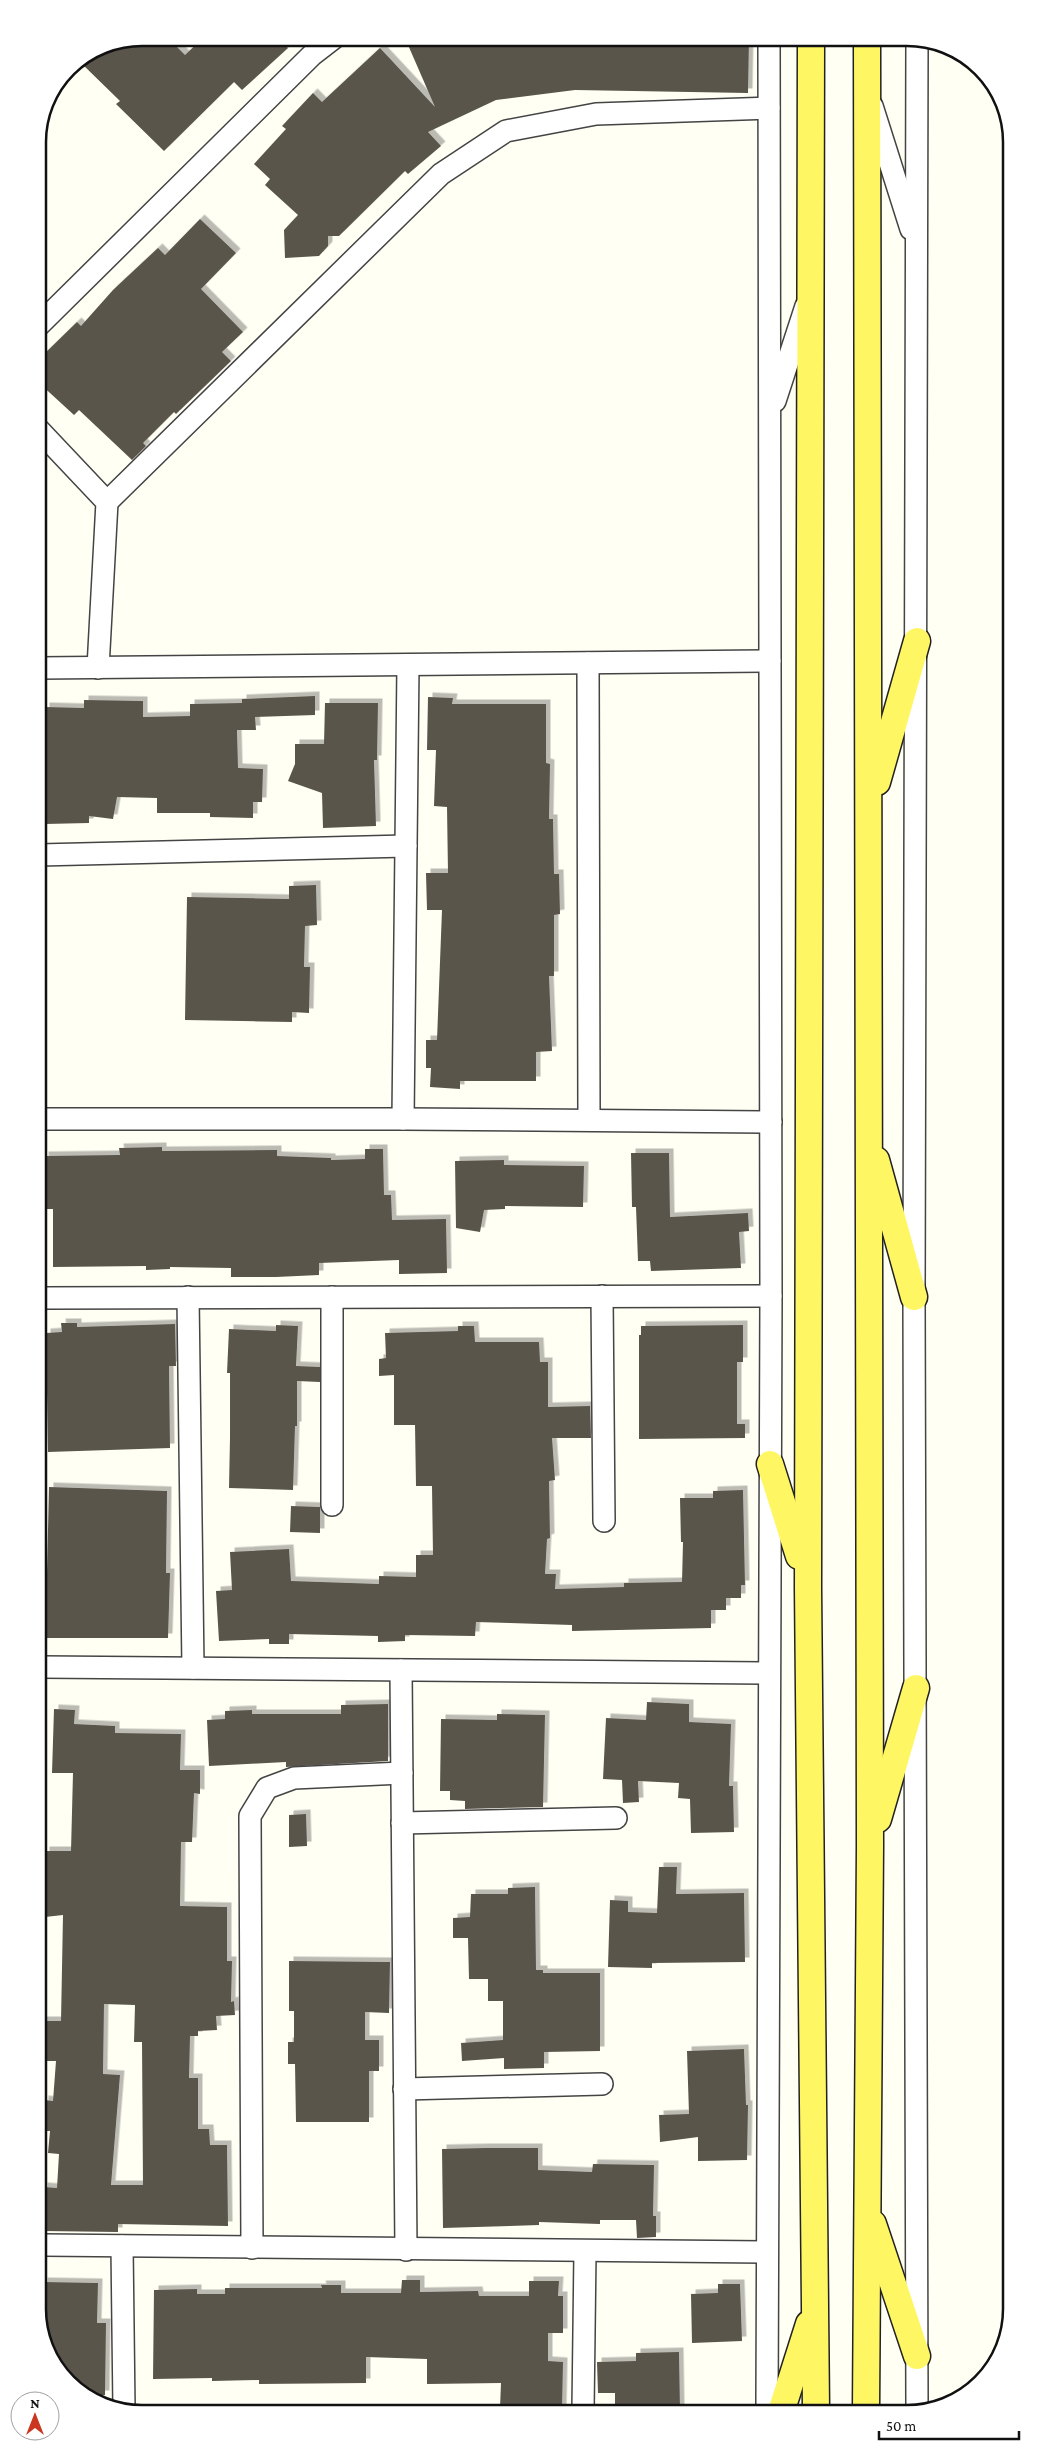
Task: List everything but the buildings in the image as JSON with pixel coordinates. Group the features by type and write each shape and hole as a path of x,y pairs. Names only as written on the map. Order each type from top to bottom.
{"main road":[{"path":"811,46 808,1588 816,2405"},
{"path":"866,2405 870,1846 867,1130 867,46"},
{"path":"868,814 917,641"},
{"path":"867,1130 914,1297"},
{"path":"770,1464 788,1517 808,1588"},
{"path":"870,1846 916,1688"},
{"path":"866,2204 917,2356"},
{"path":"783,2405 816,2302"}],"street":[{"path":"46,318 312,55 324,46"},
{"path":"767,2405 771,1296 768,46"},
{"path":"917,2404 914,1297 918,47"},
{"path":"867,91 917,249"},
{"path":"98,668 107,502 441,174 506,131 596,114 769,108"},
{"path":"769,418 809,294"},
{"path":"46,437 107,502"},
{"path":"46,668 770,662"},
{"path":"588,663 589,1120"},
{"path":"403,1118 408,665"},
{"path":"46,855 406,846"},
{"path":"46,1119 403,1118 771,1122"},
{"path":"602,1296 604,1522"},
{"path":"46,1298 771,1296"},
{"path":"188,1297 193,1668"},
{"path":"332,1297 332,1505"},
{"path":"46,1667 769,1673"},
{"path":"401,1670 406,2250"},
{"path":"252,2248 250,1816 267,1788 294,1778 402,1773"},
{"path":"402,1823 616,1818"},
{"path":"404,2089 602,2084"},
{"path":"46,2245 585,2252 767,2252"},
{"path":"118,2402 122,2246"},
{"path":"583,2405 585,2252"}]}
